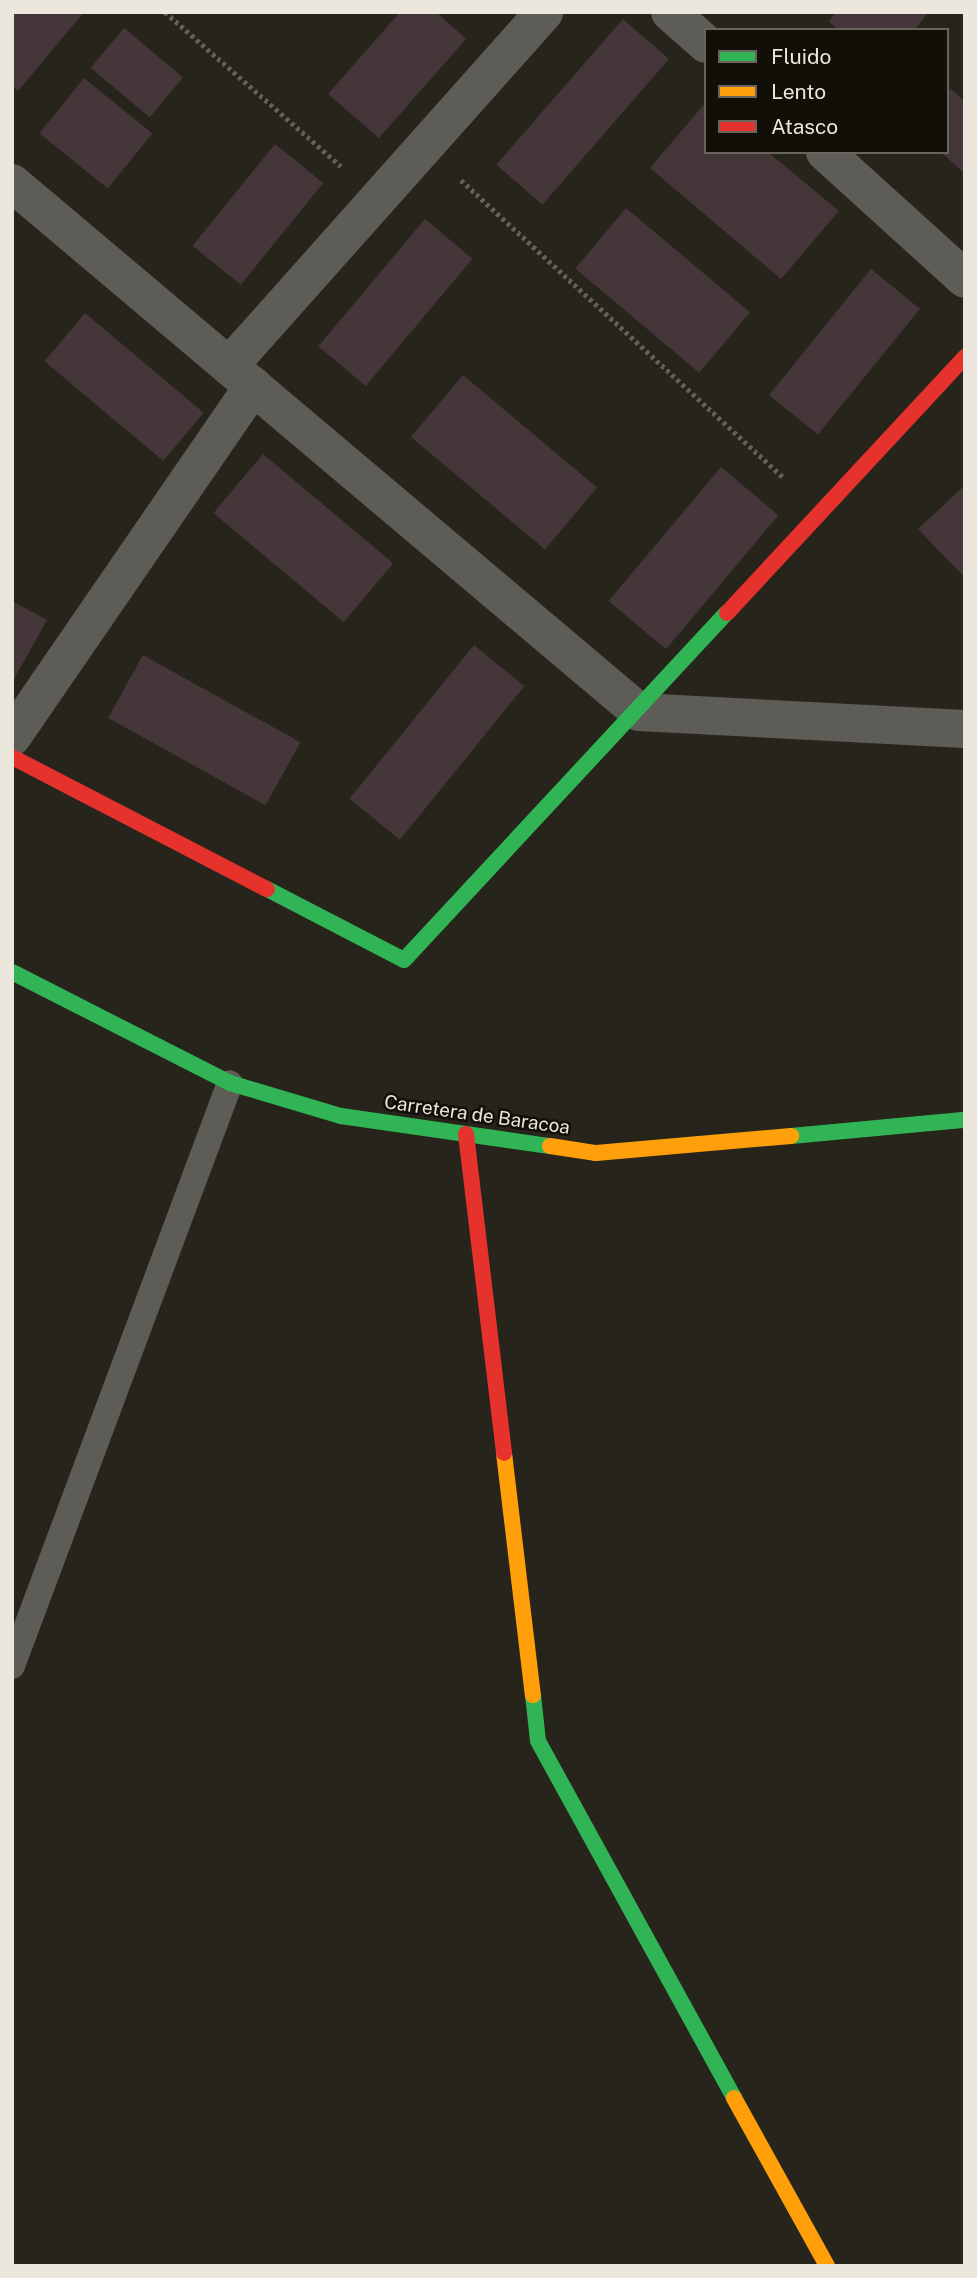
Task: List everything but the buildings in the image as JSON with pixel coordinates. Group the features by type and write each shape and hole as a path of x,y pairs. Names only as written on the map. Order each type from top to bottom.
{"street":[{"path":"12,737 241,376 378,199 544,12"},
{"path":"670,12 704,42"},
{"path":"827,154 965,279"},
{"path":"12,183 639,712 965,729"},
{"path":"12,757 404,960 639,712 965,357"},
{"name":"Carretera de Baracoa","path":"12,972 230,1083 341,1116 596,1153 965,1120"},
{"path":"466,1134 538,1741 827,2266"}],"lane":[{"path":"12,1666 230,1083"}],"path":[{"path":"165,12 378,199"},
{"path":"424,147 821,513"}],"traffic: fast":[{"path":"267,889 404,960 727,613"},
{"path":"12,972 230,1083 341,1116 550,1146"},
{"path":"791,1136 965,1120"},
{"path":"533,1695 538,1741 734,2098"}],"traffic: slow":[{"path":"550,1146 596,1153 791,1136"},
{"path":"504,1453 533,1695"},
{"path":"734,2098 827,2266"}],"traffic: jam":[{"path":"727,613 965,357"},
{"path":"12,757 267,889"},
{"path":"466,1134 504,1453"}]}
